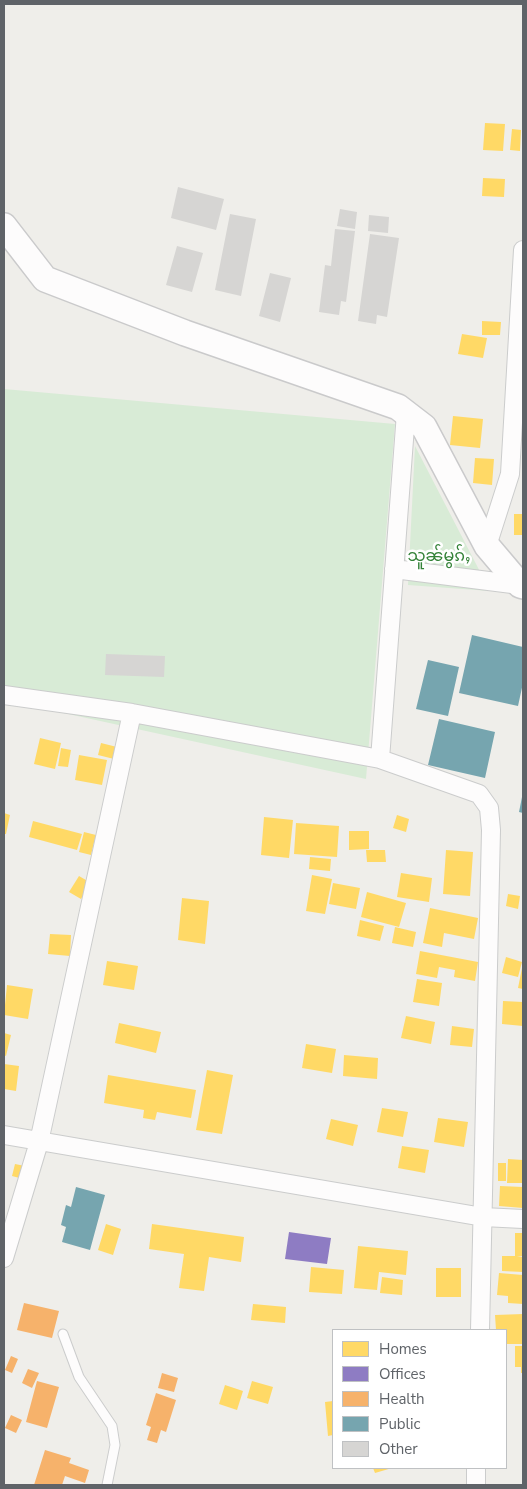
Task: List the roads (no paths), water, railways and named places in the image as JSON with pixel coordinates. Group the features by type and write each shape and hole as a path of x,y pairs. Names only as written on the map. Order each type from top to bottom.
{"main road":[{"path":"4,226 45,279 185,333 398,407 424,427 487,546 522,585"}],"street":[{"path":"487,546 510,474 519,381 523,250"},
{"path":"380,759 406,413"},
{"path":"394,569 522,585"},
{"path":"4,695 132,713 380,759 479,794 489,808 491,840 480,1329"},
{"path":"4,1258 39,1142 132,713"},
{"path":"4,1135 482,1218 523,1219"},
{"path":"476,1469 476,1485"}],"lane":[{"path":"64,1334 78,1376 112,1426 115,1445 107,1485"}],"park label":[{"name":"သူၼ်မွၵ်ႇ","path":"439,557"}]}
